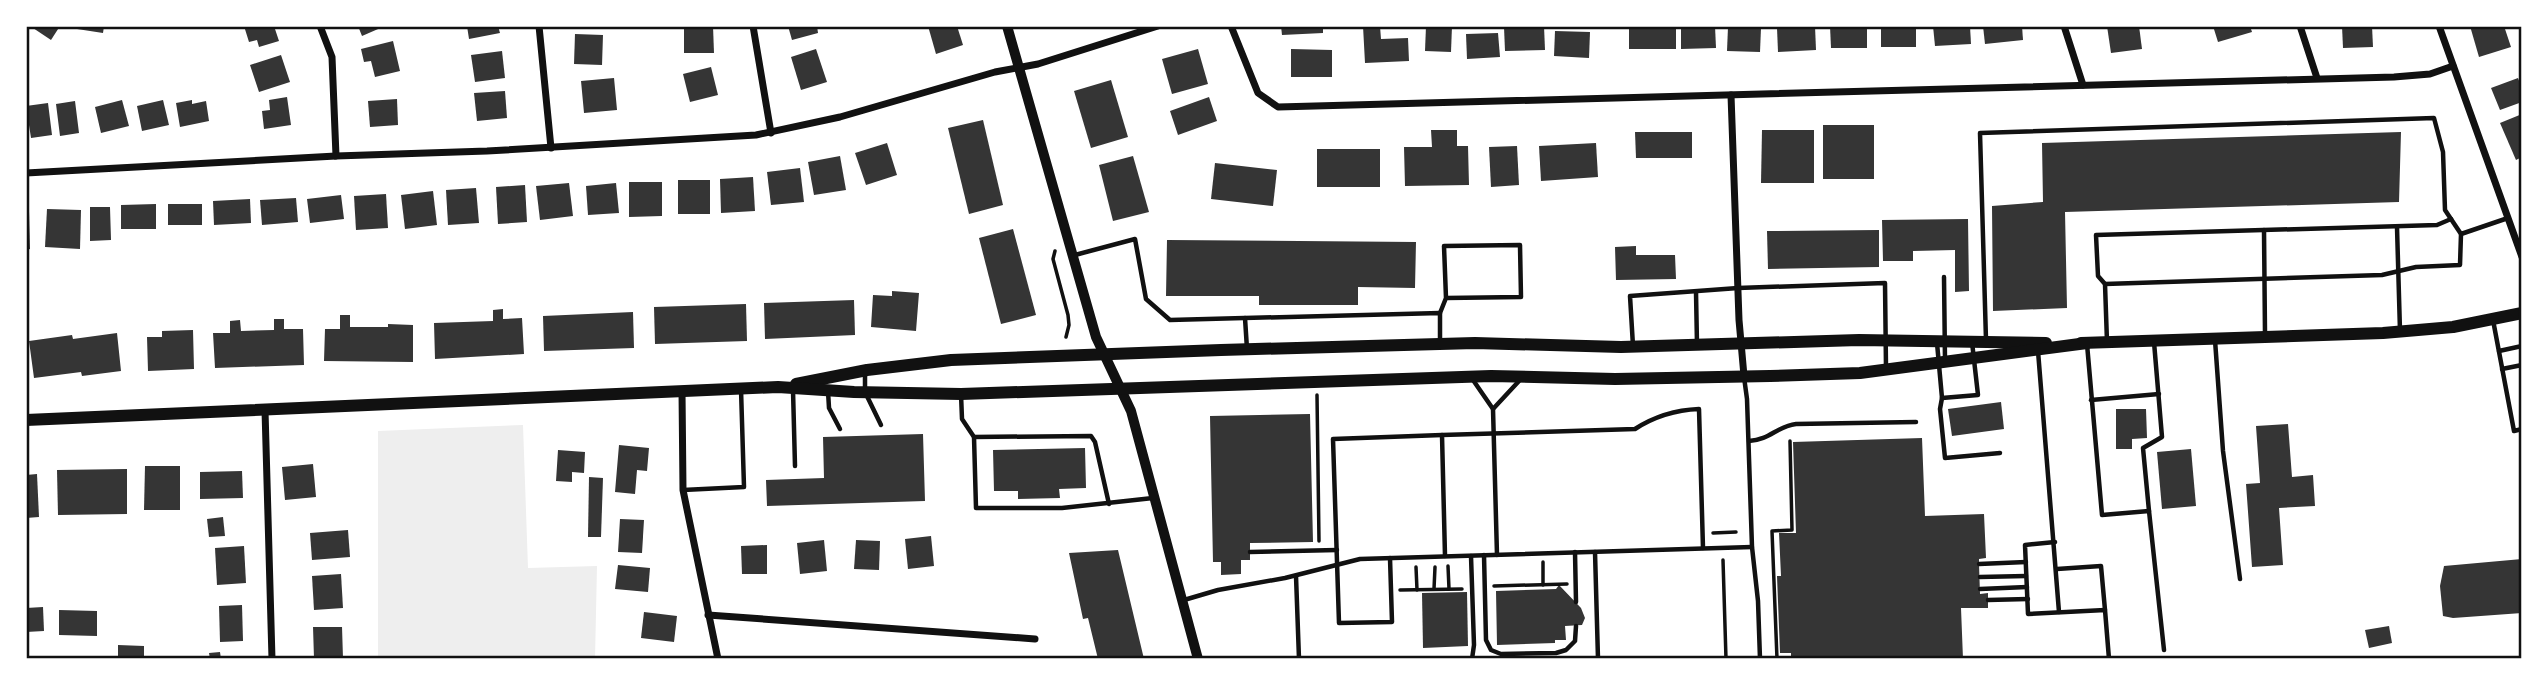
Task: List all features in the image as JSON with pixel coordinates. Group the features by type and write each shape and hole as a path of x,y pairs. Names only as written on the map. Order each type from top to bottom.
{"main road":[{"path":"828,384 867,370 966,359 1440,344 1633,347 1886,340 2106,343 2400,332 2453,327 2522,313"},
{"path":"26,420 828,384 865,392 961,394 1470,377 1615,379 1860,373 2087,343"}],"street":[{"path":"320,26 332,57 336,156"},
{"path":"539,26 551,148"},
{"path":"753,26 771,133"},
{"path":"1007,26 1097,337 1131,411 1198,659"},
{"path":"26,173 668,142 771,133 839,117 995,72 1038,64 1158,26"},
{"path":"1231,26 1258,93 1278,107 2421,75 2453,66"},
{"path":"2064,26 2083,85"},
{"path":"2300,26 2317,78"},
{"path":"2439,26 2522,257"},
{"path":"1731,95 1744,376"},
{"path":"682,391 682,490 718,659"},
{"path":"265,410 272,659"},
{"path":"708,615 1035,639"}],"lane":[{"path":"1942,398 1978,395 1980,357 1986,342 1980,133 2434,118 2443,152 2445,210 2461,234 2460,265 2416,267 2382,275 2105,285"},
{"path":"2461,234 2508,218"},
{"path":"2106,343 2105,285 2098,276 2096,235 2437,225 2451,219"},
{"path":"2397,226 2400,332"},
{"path":"2264,230 2266,337"},
{"path":"1074,255 1135,239 1146,299 1170,320 1440,313"},
{"path":"1440,344 1440,313 1446,298 1444,246 1520,245 1521,297 1446,298"},
{"path":"1944,278 1940,409 1945,458 2000,453"},
{"path":"1633,347 1630,296 1738,288 1885,284 1886,369"},
{"path":"1696,292 1697,345"},
{"path":"1245,318 1247,350"},
{"path":"2493,320 2514,430 2522,429"},
{"path":"2215,338 2223,451 2240,579"},
{"path":"1971,341 1980,357"},
{"path":"2154,341 2162,437 2143,447 2164,650"},
{"path":"2087,343 2102,515 2148,511"},
{"path":"2499,351 2522,346"},
{"path":"2038,350 2059,612"},
{"path":"2502,369 2522,365"},
{"path":"867,370 864,376 865,392 881,425"},
{"path":"1493,408 1523,376"},
{"path":"1744,376 1752,547 1758,601 1760,659 1754,659"},
{"path":"1470,377 1493,408 1497,555"},
{"path":"828,384 829,408 840,429"},
{"path":"793,386 795,466"},
{"path":"682,490 744,487 741,388"},
{"path":"961,394 962,419 974,437 976,508 1062,508 1154,498"},
{"path":"2091,400 2159,394"},
{"path":"1390,558 1392,622 1339,623 1333,439 1635,429 1675,410 1699,409 1703,548"},
{"path":"1749,441 1762,440 1782,427 1796,424 1916,422"},
{"path":"1442,435 1445,556"},
{"path":"974,437 1091,436 1096,442 1110,504"},
{"path":"2055,542 2025,545 2028,614 2105,610"},
{"path":"1182,600 1218,590 1296,576 1360,559 1752,547"},
{"path":"1250,552 1337,550"},
{"path":"1575,552 1576,602"},
{"path":"1595,552 1598,659"},
{"path":"1485,555 1486,640 1491,650 1501,654 1562,652 1575,641 1576,625"},
{"path":"1471,556 1474,645 1472,659"},
{"path":"1979,564 2026,562"},
{"path":"2057,569 2101,566 2109,659"},
{"path":"1296,576 1299,659"},
{"path":"1980,577 2026,576"},
{"path":"1980,589 2027,587"},
{"path":"1988,600 2028,599"}],"path":[{"path":"1055,251 1053,259 1069,325 1066,337"},
{"path":"1317,393 1319,542"},
{"path":"1777,659 1772,531 1792,530 1790,441"},
{"path":"1311,457 1318,457"},
{"path":"1728,532 1736,532"},
{"path":"1723,548 1726,659"},
{"path":"1543,553 1543,585"},
{"path":"1434,589 1434,568 1445,556"},
{"path":"1445,556 1449,569 1447,590"},
{"path":"1417,570 1417,590"},
{"path":"1493,576 1493,586 1522,588 1569,584 1569,575"},
{"path":"1402,590 1463,589 1462,579"}],"shaded area":[{"path":"523,425 528,568 597,566 595,659 378,659 378,431"}],"building":[{"path":"30,26 60,26 51,40"},
{"path":"78,26 104,26 103,33 77,29"},
{"path":"244,26 274,26 279,41 259,47 257,40 249,42"},
{"path":"358,26 385,26 362,36"},
{"path":"467,26 498,26 500,33 469,39"},
{"path":"684,26 713,26 714,53 684,53"},
{"path":"788,26 817,26 818,33 792,40"},
{"path":"928,26 957,26 963,45 936,54"},
{"path":"1281,26 1323,26 1323,33 1282,35"},
{"path":"1363,26 1380,26 1381,39 1408,38 1409,61 1365,63"},
{"path":"1426,26 1452,26 1451,52 1425,51"},
{"path":"1544,26 1545,50 1505,51 1504,27"},
{"path":"1629,26 1676,26 1676,49 1629,49"},
{"path":"1681,26 1715,26 1716,48 1681,49"},
{"path":"1815,26 1816,50 1778,52 1777,28"},
{"path":"1830,26 1867,26 1867,48 1831,48"},
{"path":"1881,26 1916,26 1916,47 1881,47"},
{"path":"1933,26 1970,26 1971,44 1935,46"},
{"path":"1983,26 2022,26 2023,40 1985,44"},
{"path":"2107,26 2139,26 2142,49 2111,53"},
{"path":"2213,26 2250,26 2252,32 2218,42"},
{"path":"2342,26 2372,26 2373,47 2343,48"},
{"path":"2470,26 2504,26 2511,47 2479,57"},
{"path":"1728,27 1761,28 1760,52 1727,51"},
{"path":"1555,31 1590,32 1589,58 1554,56"},
{"path":"1498,33 1500,57 1467,59 1466,34"},
{"path":"575,34 603,35 602,65 574,64"},
{"path":"393,41 400,71 375,77 371,61 364,62 361,49"},
{"path":"816,49 827,82 801,90 791,57"},
{"path":"1198,49 1208,84 1172,94 1162,59"},
{"path":"1291,49 1332,50 1332,77 1291,77"},
{"path":"502,51 505,78 475,82 471,55"},
{"path":"281,55 290,82 259,92 250,65"},
{"path":"711,67 718,95 690,102 683,74"},
{"path":"614,78 617,110 584,113 581,81"},
{"path":"2518,78 2522,89 2522,102 2500,110 2491,88"},
{"path":"1111,80 1128,137 1091,148 1074,91"},
{"path":"505,91 507,118 477,121 474,93"},
{"path":"287,97 291,125 264,129 262,111 270,110 269,100"},
{"path":"1209,97 1217,121 1178,135 1170,111"},
{"path":"397,99 398,125 370,127 368,101"},
{"path":"122,100 129,126 101,133 95,107"},
{"path":"163,100 169,125 142,131 137,106"},
{"path":"192,100 192,104 206,101 209,121 180,127 176,103"},
{"path":"75,101 79,133 60,136 56,104"},
{"path":"48,103 52,135 31,138 26,106"},
{"path":"2522,114 2522,157 2516,160 2500,123"},
{"path":"983,120 1003,205 969,214 948,128"},
{"path":"1823,125 1874,125 1874,179 1823,179"},
{"path":"1431,130 1457,130 1457,146 1468,146 1469,185 1405,186 1404,147 1432,147"},
{"path":"1762,130 1814,130 1814,183 1761,183"},
{"path":"1635,132 1692,132 1692,158 1636,158"},
{"path":"2401,132 2399,202 2065,212 2067,308 1993,311 1992,206 2043,202 2042,143"},
{"path":"887,143 897,175 866,185 855,153"},
{"path":"1596,143 1598,177 1541,181 1539,146"},
{"path":"1517,146 1519,185 1491,187 1489,147"},
{"path":"1317,149 1380,149 1380,187 1317,187"},
{"path":"840,156 846,190 814,195 808,162"},
{"path":"1133,156 1149,212 1113,221 1099,165"},
{"path":"1215,163 1277,170 1273,206 1211,199"},
{"path":"800,168 804,202 771,205 767,172"},
{"path":"753,177 755,211 721,213 720,179"},
{"path":"678,180 710,180 710,214 678,214"},
{"path":"629,182 662,182 662,216 629,217"},
{"path":"569,183 573,216 540,220 536,186"},
{"path":"616,183 619,213 588,215 586,186"},
{"path":"525,185 527,222 498,224 496,187"},
{"path":"476,188 479,223 448,225 446,190"},
{"path":"433,191 437,225 405,229 401,195"},
{"path":"386,194 388,228 356,230 354,196"},
{"path":"341,195 344,219 310,223 307,199"},
{"path":"296,198 298,222 262,225 260,200"},
{"path":"250,199 251,223 214,225 213,201"},
{"path":"156,204 156,229 121,229 121,205"},
{"path":"168,204 202,204 202,225 168,225"},
{"path":"90,207 110,207 111,240 90,241"},
{"path":"47,209 81,210 80,249 45,247"},
{"path":"26,211 29,211 30,249 26,250"},
{"path":"1968,219 1969,291 1955,292 1955,250 1913,251 1913,261 1883,261 1882,220"},
{"path":"1013,229 1036,315 1001,324 979,238"},
{"path":"1879,230 1879,267 1768,269 1767,231"},
{"path":"1167,240 1416,242 1415,288 1358,287 1358,305 1259,305 1259,296 1166,296"},
{"path":"1636,246 1636,255 1675,255 1676,279 1616,280 1615,247"},
{"path":"892,291 919,293 916,331 871,327 873,295 892,296"},
{"path":"854,300 855,335 765,339 764,303"},
{"path":"746,304 747,341 655,344 654,307"},
{"path":"503,309 503,319 522,318 524,354 435,359 434,323 493,321 493,310"},
{"path":"633,312 634,348 544,351 543,316"},
{"path":"340,315 350,315 350,327 413,325 413,362 324,361 325,329 340,329"},
{"path":"274,319 284,319 284,329 303,329 304,365 215,368 213,333 230,333 230,321 240,320 241,331 274,330"},
{"path":"193,330 194,369 148,371 147,337 162,337 162,331"},
{"path":"117,333 121,371 82,376 81,372 34,378 29,341"},
{"path":"2001,402 2004,429 1952,436 1948,409"},
{"path":"2116,409 2146,409 2147,438 2132,439 2132,449 2116,449"},
{"path":"1310,414 1313,542 1250,543 1250,560 1241,560 1241,574 1221,575 1221,562 1213,562 1210,416"},
{"path":"2288,424 2292,477 2313,475 2315,506 2279,508 2283,565 2252,567 2246,484 2260,483 2256,426"},
{"path":"923,434 925,501 767,506 766,480 824,478 823,437"},
{"path":"1922,438 1925,516 1984,514 1986,558 1979,559 1980,594 1988,593 1988,608 1961,608 1963,659 1791,659 1791,653 1780,653 1777,576 1781,576 1779,533 1796,533 1793,442"},
{"path":"619,445 649,448 647,471 637,470 635,494 615,492"},
{"path":"1085,448 1086,488 1059,489 1060,498 1018,499 1018,491 994,491 993,450"},
{"path":"2191,449 2196,506 2162,509 2157,452"},
{"path":"558,450 585,452 584,473 572,472 572,482 556,481"},
{"path":"313,464 316,497 285,500 282,467"},
{"path":"145,466 180,466 180,510 144,510"},
{"path":"127,469 127,514 58,515 57,470"},
{"path":"242,471 243,498 200,499 200,472"},
{"path":"37,474 39,517 26,518 26,475"},
{"path":"589,477 603,478 601,537 588,537"},
{"path":"223,517 225,536 209,537 207,519"},
{"path":"620,519 644,520 642,553 618,552"},
{"path":"348,530 350,557 312,560 310,533"},
{"path":"931,536 934,566 908,569 905,539"},
{"path":"824,540 827,571 800,574 797,543"},
{"path":"856,540 880,541 879,570 854,569"},
{"path":"767,545 767,574 742,574 741,546"},
{"path":"244,546 246,583 217,585 215,548"},
{"path":"1118,550 1144,659 1098,659 1088,618 1083,619 1069,553"},
{"path":"2522,559 2522,613 2453,618 2443,616 2440,586 2444,566"},
{"path":"618,565 650,568 648,592 615,589"},
{"path":"341,574 343,608 314,610 312,576"},
{"path":"1559,585 1581,608 1585,618 1582,625 1565,626 1566,640 1555,640 1555,643 1497,645 1496,591 1556,589"},
{"path":"1467,592 1468,646 1423,648 1422,593"},
{"path":"242,605 243,641 220,642 219,606"},
{"path":"43,607 44,631 26,632 26,608"},
{"path":"59,610 97,611 97,636 59,635"},
{"path":"644,612 677,616 674,642 641,638"},
{"path":"2389,626 2392,643 2369,648 2365,630"},
{"path":"313,627 342,627 343,659 314,659"},
{"path":"118,645 144,646 144,659 118,659"},
{"path":"220,652 221,659 210,659 209,653"}]}
